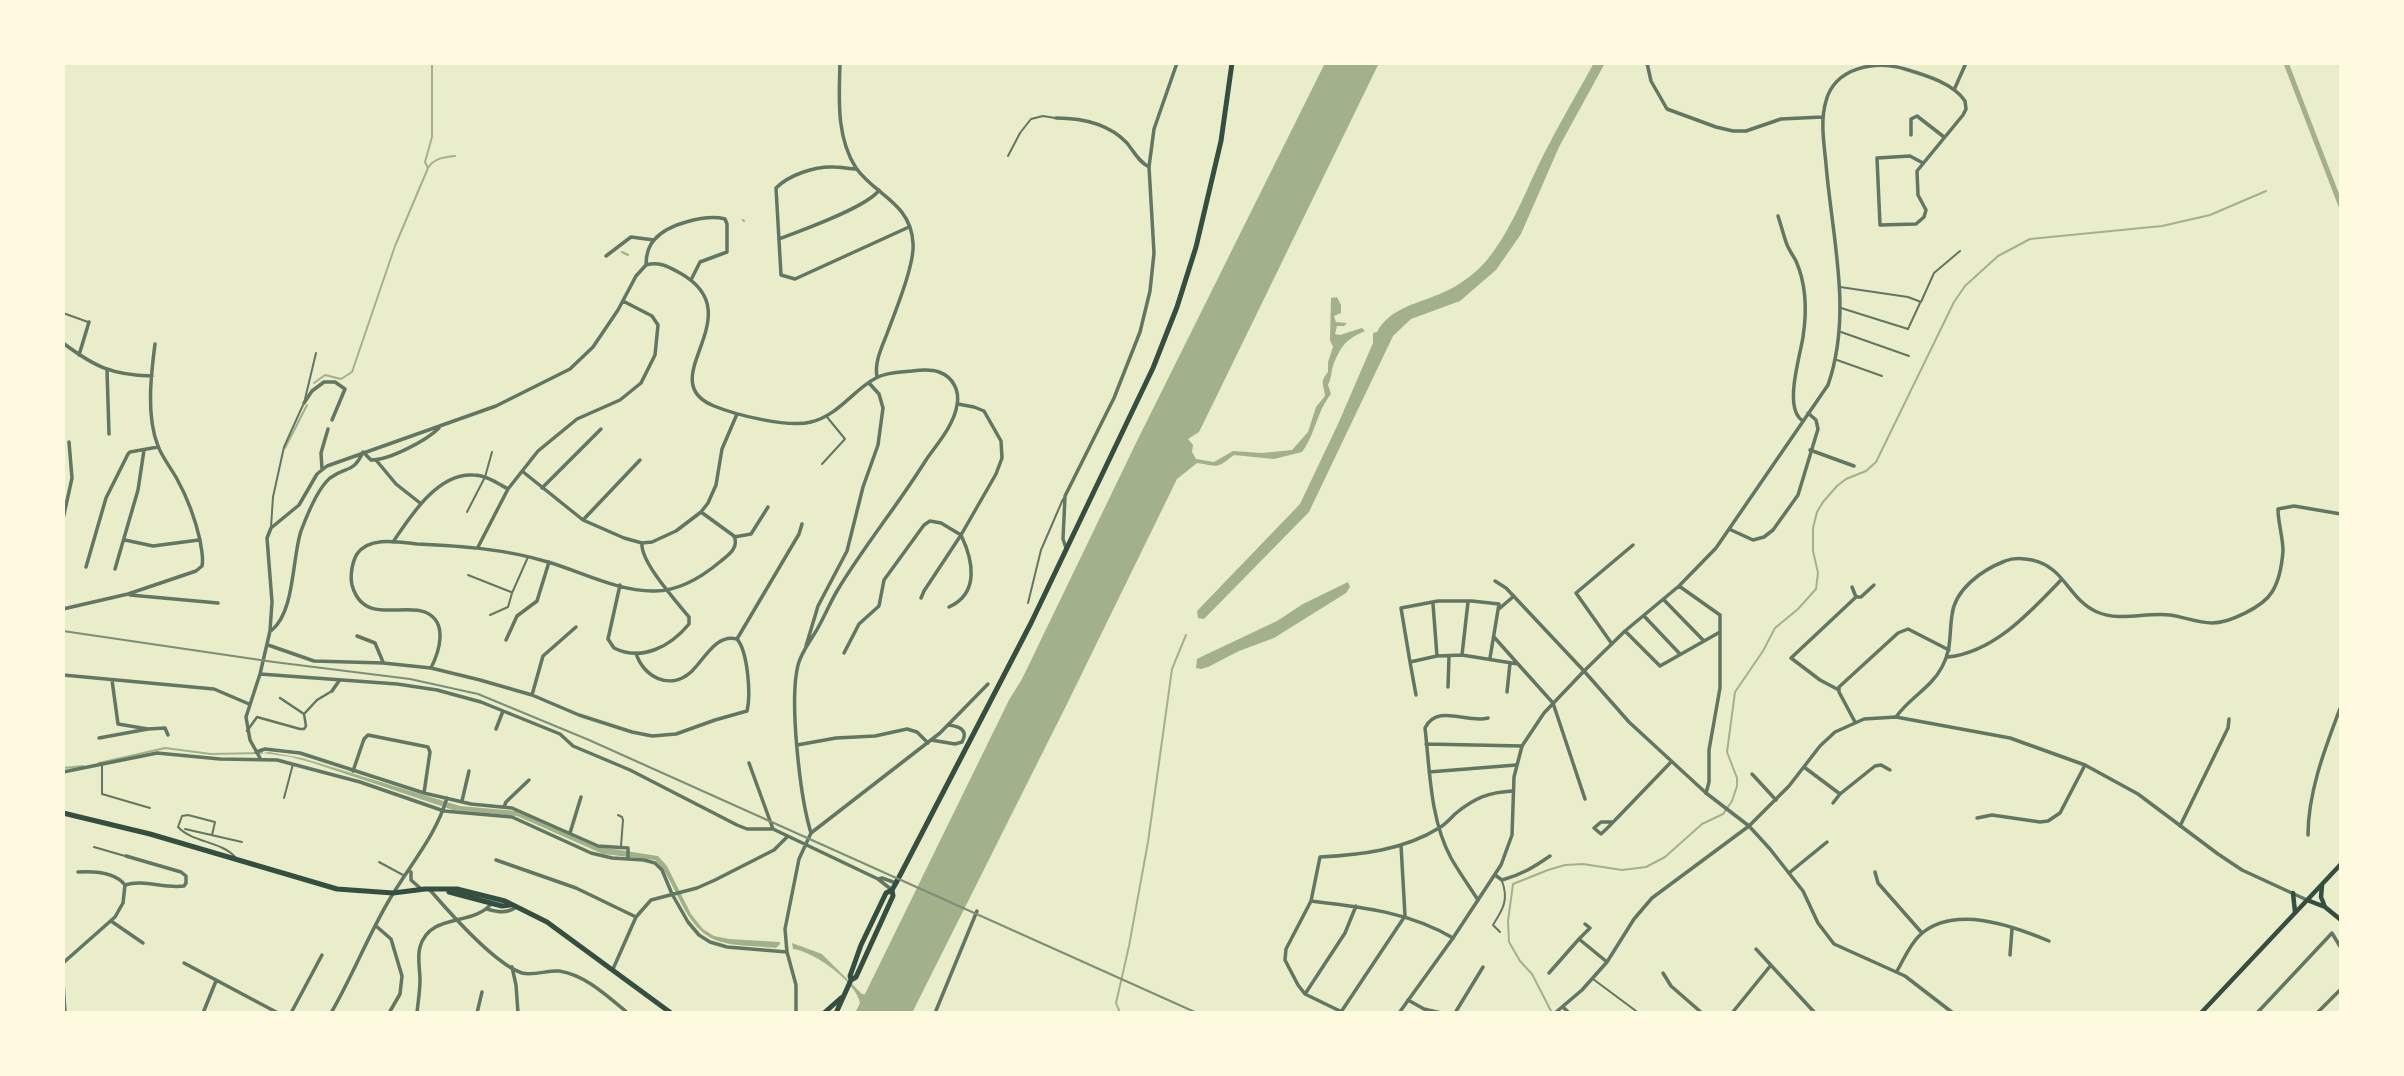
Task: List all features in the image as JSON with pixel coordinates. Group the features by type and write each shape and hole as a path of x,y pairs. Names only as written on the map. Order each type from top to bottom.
{"main road":[{"path":"836,1013 851,980 856,978 893,896 892,890 1005,675 1153,368 1177,307 1196,247 1221,141 1232,63"},
{"path":"63,813 150,834 337,888 393,893 442,890 506,907 513,906 553,926 671,1013"},
{"path":"2201,1013 2341,864"},
{"path":"2322,884 2321,899 2325,908"},
{"path":"2293,893 2295,913"},
{"path":"2307,900 2325,908 2341,920"},
{"path":"824,1013 844,994"}],"street":[{"path":"840,63 841,130 846,150 857,169 900,208 914,244 895,312 878,357 877,377"},
{"path":"1066,550 1063,539 1065,496 1114,398 1140,332 1147,305 1154,253 1149,167 1154,129 1177,63"},
{"path":"1647,63 1651,81 1667,109 1716,127 1733,131 1751,130 1773,121 1795,117 1822,117"},
{"path":"1954,90 1966,63"},
{"path":"1399,1013 1495,875 1510,844 1514,821 1516,765 1522,746 1534,726 1584,671 1625,631 1664,600 1708,556 1730,529 1828,385 1836,359 1840,308 1822,117 1826,99 1836,81 1849,72 1882,65 1928,77 1963,97 1966,105 1963,115 1917,171 1918,195 1926,214 1916,224 1880,225 1877,158 1910,156 1923,163"},
{"path":"1911,135 1911,119 1917,116 1944,137"},
{"path":"1056,118 1079,119 1102,127 1124,140 1143,164 1149,167"},
{"path":"857,169 834,166 819,168 784,181 776,188 781,275 794,278 802,276 909,227"},
{"path":"779,239 844,211 874,196 879,190"},
{"path":"1778,216 1786,243 1800,272 1806,300 1794,388 1794,409 1798,418 1803,421"},
{"path":"646,265 648,251 654,240 666,231 699,219 725,219 727,252 700,262 691,280"},
{"path":"606,256 631,237 654,240"},
{"path":"258,754 247,731 246,717 271,631 272,602 266,542 271,528 299,505 322,469 496,406 570,369 593,348 636,276 646,265 653,263 663,265 691,280 704,294 709,314 706,332 692,373 691,386 703,401 737,414 796,424 826,416 877,377 914,371 938,372 950,379 956,387 957,404 952,420 896,506 858,558 806,648"},
{"path":"478,547 508,489 538,451 565,427 584,415 620,400 641,383 655,355 658,325 652,316 623,301"},
{"path":"79,355 89,322"},
{"path":"63,343 107,370 122,375 152,376"},
{"path":"63,609 128,594 200,569 203,557 195,517 158,447 152,418 155,344"},
{"path":"107,370 108,434"},
{"path":"304,403 312,391 324,382 340,384 345,389 332,420"},
{"path":"811,833 797,745 796,675 818,606 847,551 860,497 878,445 883,408 879,394 869,383"},
{"path":"921,598 996,474 1002,451 995,428 984,411 957,404"},
{"path":"1730,529 1753,540 1765,537 1798,495 1818,429 1818,423 1808,413"},
{"path":"522,471 583,520 603,530 642,543 663,538 701,512 713,494 722,449 737,414"},
{"path":"363,452 367,458 376,460 427,438 440,426"},
{"path":"322,469 321,453 328,429"},
{"path":"542,488 601,429"},
{"path":"63,519 72,478 69,442"},
{"path":"86,567 106,498 128,454 158,447"},
{"path":"115,569 138,490 144,450"},
{"path":"1810,450 1854,466"},
{"path":"271,631 276,627 286,605 300,533 317,498 331,477 355,467 363,452"},
{"path":"376,460 394,482 420,503"},
{"path":"583,520 640,460"},
{"path":"393,542 420,503 461,476 475,474 508,489"},
{"path":"1896,718 1930,684 1947,657 1956,600 1967,585 2011,559 2025,558 2049,565 2082,602 2105,615 2170,615 2206,622 2225,621 2263,601 2273,592 2282,556 2278,509 2294,506 2341,514"},
{"path":"701,512 734,537 751,534 768,507"},
{"path":"844,653 859,624 879,606 884,580 930,520 961,535 973,572 966,595 959,603 949,607"},
{"path":"737,639 794,543 802,524"},
{"path":"431,668 441,643 438,627 431,617 420,611 378,610 357,596 353,588 351,575 358,553 373,543 478,547 528,556 644,591 667,590 687,584 708,572 734,548 734,537"},
{"path":"125,540 153,546 200,540"},
{"path":"620,585 608,639 611,645 622,651 636,653 663,648 686,629 691,621 667,590 643,551 642,543"},
{"path":"1612,644 1576,593 1633,545"},
{"path":"506,640 517,616 537,601 549,562"},
{"path":"1947,657 1963,654 2008,631 2027,616 2062,579"},
{"path":"1495,581 1514,596 1629,722 1706,793 1749,826 1803,891 1818,923 1834,944 1897,971 1953,1013"},
{"path":"1854,722 1838,690 1791,658 1856,597 1861,597 1874,585"},
{"path":"1679,586 1720,615 1720,688 1709,750 1709,782 1706,793"},
{"path":"1852,587 1856,597"},
{"path":"128,594 218,603"},
{"path":"1499,609 1514,596"},
{"path":"1664,600 1703,640"},
{"path":"1416,695 1401,608 1438,601 1499,604 1490,658"},
{"path":"1462,655 1468,602"},
{"path":"1433,604 1437,656"},
{"path":"1644,616 1680,654"},
{"path":"532,695 545,653 576,627"},
{"path":"1838,690 1905,629 1950,650"},
{"path":"1625,631 1660,666 1720,632"},
{"path":"357,636 375,643 383,663"},
{"path":"1494,637 1553,703 1585,799"},
{"path":"636,653 639,662 651,677 674,680 691,671 718,643 725,639 737,639"},
{"path":"268,645 314,661 383,663 431,668 532,695 579,715 652,736 676,734 747,711 747,675 741,645 737,639"},
{"path":"1410,662 1437,656 1462,655 1518,664"},
{"path":"1448,687 1449,656"},
{"path":"1507,692 1510,663"},
{"path":"260,674 356,680 438,690 481,702 560,734 584,751 630,770 737,825 747,829 773,829 878,880 892,890"},
{"path":"63,675 214,689 249,704"},
{"path":"112,680 120,734"},
{"path":"304,714 317,700 332,691 339,681"},
{"path":"796,1011 796,985 787,951 785,929 799,859 811,833 929,741 988,684"},
{"path":"247,731 257,717 304,729 304,714 280,698"},
{"path":"2308,835 2308,823 2323,756 2341,706"},
{"path":"496,729 504,710"},
{"path":"1478,900 1450,856 1440,828 1429,772 1427,723 1438,716 1447,715 1481,720 1488,718"},
{"path":"1555,1013 1593,979 1634,919 1652,898 1749,826 1776,800 1830,736 1854,722 1871,718 1896,718 2010,738 2085,765 2138,794 2242,870 2307,900"},
{"path":"2180,827 2228,728 2229,719"},
{"path":"118,724 148,729"},
{"path":"797,745 836,738 875,736 907,729 929,741 953,744 962,742 963,730 948,725"},
{"path":"99,738 165,728 168,735"},
{"path":"353,771 363,739 368,735 428,747 430,752 424,793"},
{"path":"1426,744 1522,746"},
{"path":"63,772 157,753 219,759 277,750 300,754 424,793 445,805 462,802 521,811 598,846 628,848 628,855"},
{"path":"258,754 445,805 512,817 591,853 612,858 628,855 655,863 676,893 688,922 699,935 710,942 727,947 787,951"},
{"path":"1613,822 1601,822 1594,828 1601,834 1613,822 1671,762"},
{"path":"749,763 773,829"},
{"path":"1429,772 1516,765"},
{"path":"1833,803 1840,794 1875,766 1881,765 1890,769"},
{"path":"1977,818 1992,815 2048,821 2060,813 2085,765"},
{"path":"1804,767 1840,794"},
{"path":"462,802 469,771"},
{"path":"1752,774 1776,800"},
{"path":"504,807 529,780"},
{"path":"1401,845 1405,916 1342,1012 1305,994 1289,970 1285,960 1286,949 1311,901 1320,857 1359,855 1401,845 1440,828 1484,794 1513,791"},
{"path":"570,833 581,797"},
{"path":"331,1013 393,893 411,868 445,805"},
{"path":"612,971 636,917 650,900 715,880 774,850 787,837"},
{"path":"1789,873 1827,842"},
{"path":"125,886 144,883 178,887 186,885 187,878 181,872 126,856"},
{"path":"1495,875 1502,880 1532,869 1550,856"},
{"path":"496,860 576,888 636,917"},
{"path":"411,868 411,880 419,888 427,890 481,943 512,967 523,973 558,971 574,975 598,989 628,1013"},
{"path":"63,963 111,922 121,908 125,886 119,878 113,876 78,872"},
{"path":"1875,872 1878,883 1922,933"},
{"path":"878,880 882,878 896,883"},
{"path":"1311,901 1356,906 1405,916 1430,925 1453,938"},
{"path":"417,1013 421,945 431,929 491,903"},
{"path":"1305,994 1345,933 1356,906"},
{"path":"935,1013 977,912"},
{"path":"1897,971 1922,933 1941,923 1964,919 2012,929 2049,941"},
{"path":"111,922 143,943"},
{"path":"1549,972 1590,928 1585,924"},
{"path":"375,926 390,936 402,976 400,995 389,1013"},
{"path":"2010,954 2012,929"},
{"path":"2257,1013 2332,933 2341,948"},
{"path":"1579,939 1607,962"},
{"path":"1756,949 1812,1012"},
{"path":"291,1013 322,955"},
{"path":"184,963 278,1013"},
{"path":"1732,1013 1771,965"},
{"path":"512,967 518,1013"},
{"path":"1455,1013 1483,967"},
{"path":"1663,973 1671,986 1702,1013"},
{"path":"63,981 65,1013"},
{"path":"203,1013 216,981"},
{"path":"2317,1013 2341,989"},
{"path":"477,1013 482,992"},
{"path":"1408,1000 1424,1009 1441,1013"},
{"path":"1563,1007 1569,1013"}],"lane":[{"path":"1008,156 1024,126 1031,119 1043,116 1056,118"},
{"path":"1840,308 1908,329 1934,273 1960,251"},
{"path":"1839,286 1908,297 1920,302"},
{"path":"63,313 89,322"},
{"path":"1840,332 1909,356"},
{"path":"271,528 273,496 284,447 304,403 316,352"},
{"path":"1836,359 1882,376"},
{"path":"821,464 845,439 826,416"},
{"path":"467,512 485,477 492,452"},
{"path":"1028,603 1041,550 1065,496"},
{"path":"490,615 508,607 528,556"},
{"path":"468,575 512,593"},
{"path":"285,798 293,763"},
{"path":"102,766 102,794 150,808"},
{"path":"212,835 215,822 187,815 182,816 179,821 178,827 186,833 227,850 234,854 237,861"},
{"path":"618,815 623,820 621,848"},
{"path":"185,829 242,842"},
{"path":"94,846 126,856"},
{"path":"379,862 406,876"},
{"path":"1500,932 1493,925 1505,905 1506,892 1502,880"},
{"path":"1593,979 1636,1011"}],"shaded area":[{"path":"1325,63 1379,63 1199,432 1188,439 1193,445 1192,452 1196,459 1214,462 1233,451 1262,453 1292,450 1308,432 1316,407 1325,396 1323,381 1328,372 1333,347 1330,340 1331,298 1337,297 1341,305 1341,313 1334,316 1336,322 1347,323 1337,326 1335,334 1362,328 1365,331 1349,340 1340,351 1328,385 1331,394 1302,452 1274,459 1234,455 1217,466 1197,463 1177,479 912,1013 855,1013 860,1003 843,977 823,962 793,949 792,943 822,954 865,994"},
{"path":"1594,63 1605,63 1559,147 1521,234 1496,270 1460,301 1411,319 1393,336 1309,512 1204,619 1198,618 1197,611 1300,504 1373,343 1373,333 1398,311 1462,282 1483,265 1495,250"},
{"path":"1348,582 1350,587 1346,593 1274,638 1239,651 1208,667 1196,668 1197,659 1277,621 1303,604"},
{"path":"263,753 302,758 460,806 517,811 594,846 658,856 667,866 691,914 703,929 714,936 729,939 780,944 776,948 729,944 706,935 688,914 655,860 603,854 517,816 453,810 313,763"}],"waterway":[{"path":"428,168 425,162 432,137 432,63"},
{"path":"2286,63 2341,206"},
{"path":"314,383 325,375 341,379 352,372 395,246 428,168 437,160 455,156"},
{"path":"1552,1013 1532,974 1520,961 1509,942 1508,921 1513,884 1565,865 1583,864 1622,870 1646,867 1665,857 1702,824 1723,814 1732,801 1737,786 1737,778 1727,752 1735,692 1775,628 1816,589 1818,573 1813,551 1813,528 1817,512 1837,486 1866,471 1876,462 1954,302 1965,286 1998,256 2030,239 2162,226 2210,215 2266,191"},
{"path":"622,252 628,255"},
{"path":"285,448 307,405"},
{"path":"1120,1013 1116,1003 1148,842 1172,669 1186,635"},
{"path":"99,763 165,748 211,754 262,753"},
{"path":"63,768 83,766"}],"railway":[{"path":"63,631 410,679 478,694 589,740 1197,1013"}]}
